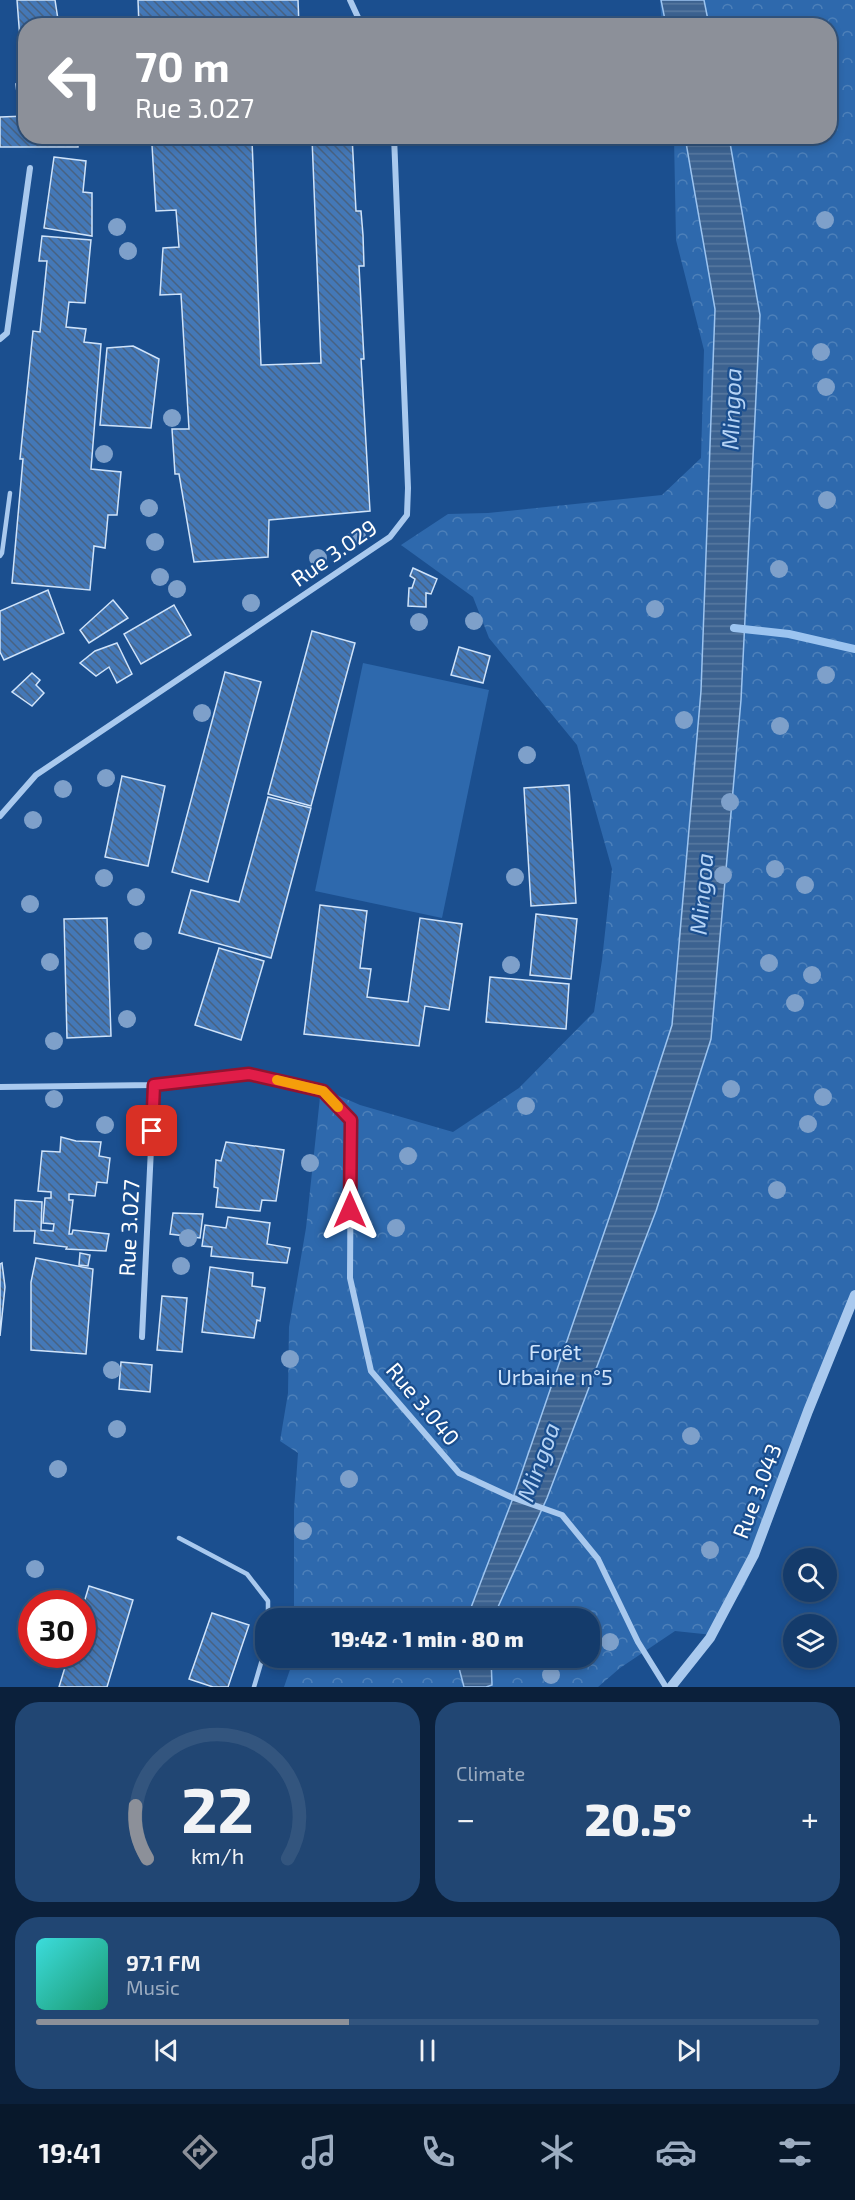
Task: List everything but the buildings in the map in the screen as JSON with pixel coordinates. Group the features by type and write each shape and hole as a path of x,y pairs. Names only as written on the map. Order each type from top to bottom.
{"street":[{"path":"350,0 358,18"},
{"name":"Rue 3.029","path":"0,816 36,775 390,537 407,515 408,488 394,144"},
{"path":"0,339 7,333 30,168"},
{"name":"Rue 3.040","path":"0,1087 154,1085 249,1074 323,1091 351,1120 350,1278 371,1371 459,1473 511,1497 562,1515 598,1559 638,1642 666,1687"},
{"name":"Rue 3.027","path":"142,1337 154,1085"},
{"name":"Rue 3.043","path":"671,1687 710,1638 754,1555 808,1411 855,1295"}],"lane":[{"path":"0,556 9,493"},
{"path":"179,1538 247,1574 268,1601 268,1608"},
{"path":"254,1687 260,1668"}],"green space":[{"name":"Forêt Urbaine n°5","path":"660,0 855,0 855,1299 763,1544 743,1588 713,1635 675,1631 620,1668 598,1687 284,1687 291,1668 600,1668 600,1608 294,1608 294,1510 298,1453 280,1441 288,1393 289,1327 306,1228 321,1088 360,1105 453,1132 519,1088 594,1012 612,869 577,745 489,638 473,597 401,545 448,514 488,513 662,495 701,458 704,350 676,240 674,144 837,144 837,18 661,18"},
{"path":"363,663 489,690 442,918 315,891"}],"water":[{"path":"661,0 704,0 708,18 665,18"},
{"name":"Mingoa","path":"686,144 730,144 760,315 741,700 711,1039 656,1211 547,1498 498,1608 471,1608 513,1498 617,1195 672,1025 701,691 715,309"},
{"path":"459,1668 491,1668 492,1685 464,1687"}],"waterway":[{"path":"734,628 789,634 855,649"}],"slow traffic":[{"path":"277,1080 323,1091 338,1107"}],"route":[{"path":"152,1131 154,1085 249,1074 323,1091 351,1120 350,1210"}]}
